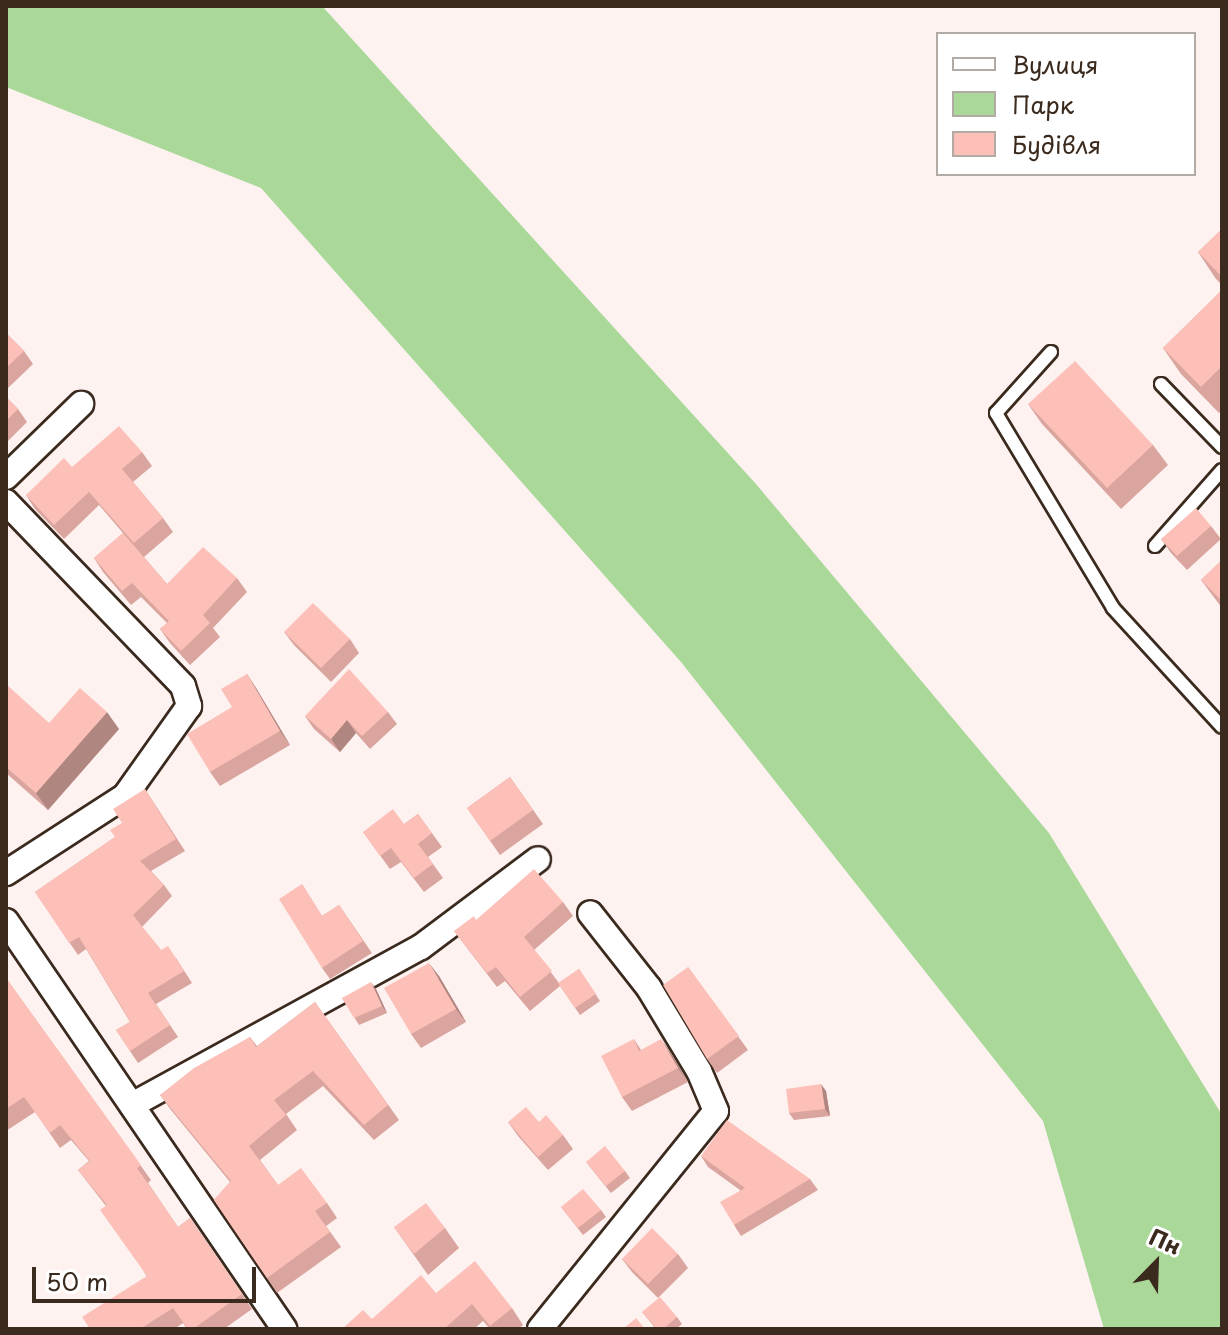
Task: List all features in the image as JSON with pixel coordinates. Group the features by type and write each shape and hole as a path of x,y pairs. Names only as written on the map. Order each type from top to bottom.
{"street":[{"path":"6,477 81,404"},
{"path":"6,502 183,686 189,706 125,796 6,873"},
{"path":"132,1105 421,947 538,859"},
{"path":"540,1329 716,1111 699,1071 649,988 590,913"},
{"path":"6,921 284,1329"}],"lane":[{"path":"1051,352 996,413 1113,608 1222,727"},
{"path":"1161,384 1222,447"},
{"path":"1155,546 1222,470"}],"green space":[{"path":"6,6 322,6 756,484 1049,833 1222,1115 1222,1329 1104,1329 1043,1121 681,662 261,188 6,87"}],"building":[{"path":"1222,229 1222,277 1198,252"},
{"path":"1222,290 1222,366 1201,387 1163,348"},
{"path":"6,333 24,351 6,368"},
{"path":"1075,361 1153,445 1107,488 1028,404"},
{"path":"6,397 18,409 6,421"},
{"path":"119,426 142,452 122,469 163,518 134,543 89,492 54,525 26,495 64,458 72,467"},
{"path":"1196,508 1211,526 1177,556 1161,539"},
{"path":"123,533 167,584 203,547 237,578 203,615 210,623 181,651 160,629 169,621 132,583 122,591 94,558"},
{"path":"1222,560 1222,601 1201,580"},
{"path":"313,603 350,639 321,668 284,632"},
{"path":"349,669 388,712 362,736 347,720 331,739 305,716"},
{"path":"247,674 280,731 210,772 187,734 232,707 221,689"},
{"path":"7,685 49,723 80,688 107,712 36,793 6,767"},
{"path":"510,777 533,810 490,841 467,808"},
{"path":"145,789 176,839 140,861 164,885 133,915 161,950 168,946 184,971 148,993 170,1025 130,1051 116,1030 130,1022 121,1006 79,937 69,943 35,892 115,837 110,830 122,823 113,809"},
{"path":"393,809 404,824 418,814 432,833 418,844 433,864 414,878 391,848 380,856 363,832"},
{"path":"534,869 563,902 524,937 552,971 520,997 496,967 487,973 454,931 474,916 476,920"},
{"path":"302,884 322,916 339,905 363,941 322,968 279,899"},
{"path":"429,963 456,1009 411,1034 384,988"},
{"path":"688,967 739,1036 707,1059 663,985"},
{"path":"579,969 596,994 575,1008 558,983"},
{"path":"6,978 141,1165 137,1168 178,1227 190,1218 242,1294 193,1329 188,1329 173,1308 140,1329 90,1329 82,1317 147,1276 100,1210 107,1205 78,1170 90,1161 60,1125 50,1133 24,1097 6,1109"},
{"path":"371,982 382,1006 354,1018 342,998"},
{"path":"315,1002 388,1105 364,1125 313,1071 274,1100 286,1115 249,1146 278,1185 301,1168 327,1203 315,1211 330,1232 267,1278 214,1200 231,1181 160,1095 194,1068 250,1037 256,1047"},
{"path":"634,1039 639,1051 661,1039 678,1068 622,1097 601,1056"},
{"path":"821,1084 825,1109 789,1113 786,1089"},
{"path":"526,1107 539,1122 546,1115 563,1135 538,1157 508,1122"},
{"path":"727,1120 810,1179 734,1225 720,1202 745,1188 701,1156"},
{"path":"605,1146 625,1171 606,1186 586,1162"},
{"path":"583,1189 601,1210 578,1228 561,1207"},
{"path":"426,1203 445,1228 414,1254 394,1227"},
{"path":"652,1228 678,1254 648,1284 622,1259"},
{"path":"475,1261 512,1308 490,1326 472,1304 444,1329 342,1329 363,1310 372,1319 421,1275 436,1293"},
{"path":"660,1297 677,1317 663,1329 657,1329 642,1312"},
{"path":"636,1318 645,1329 623,1329"}]}
